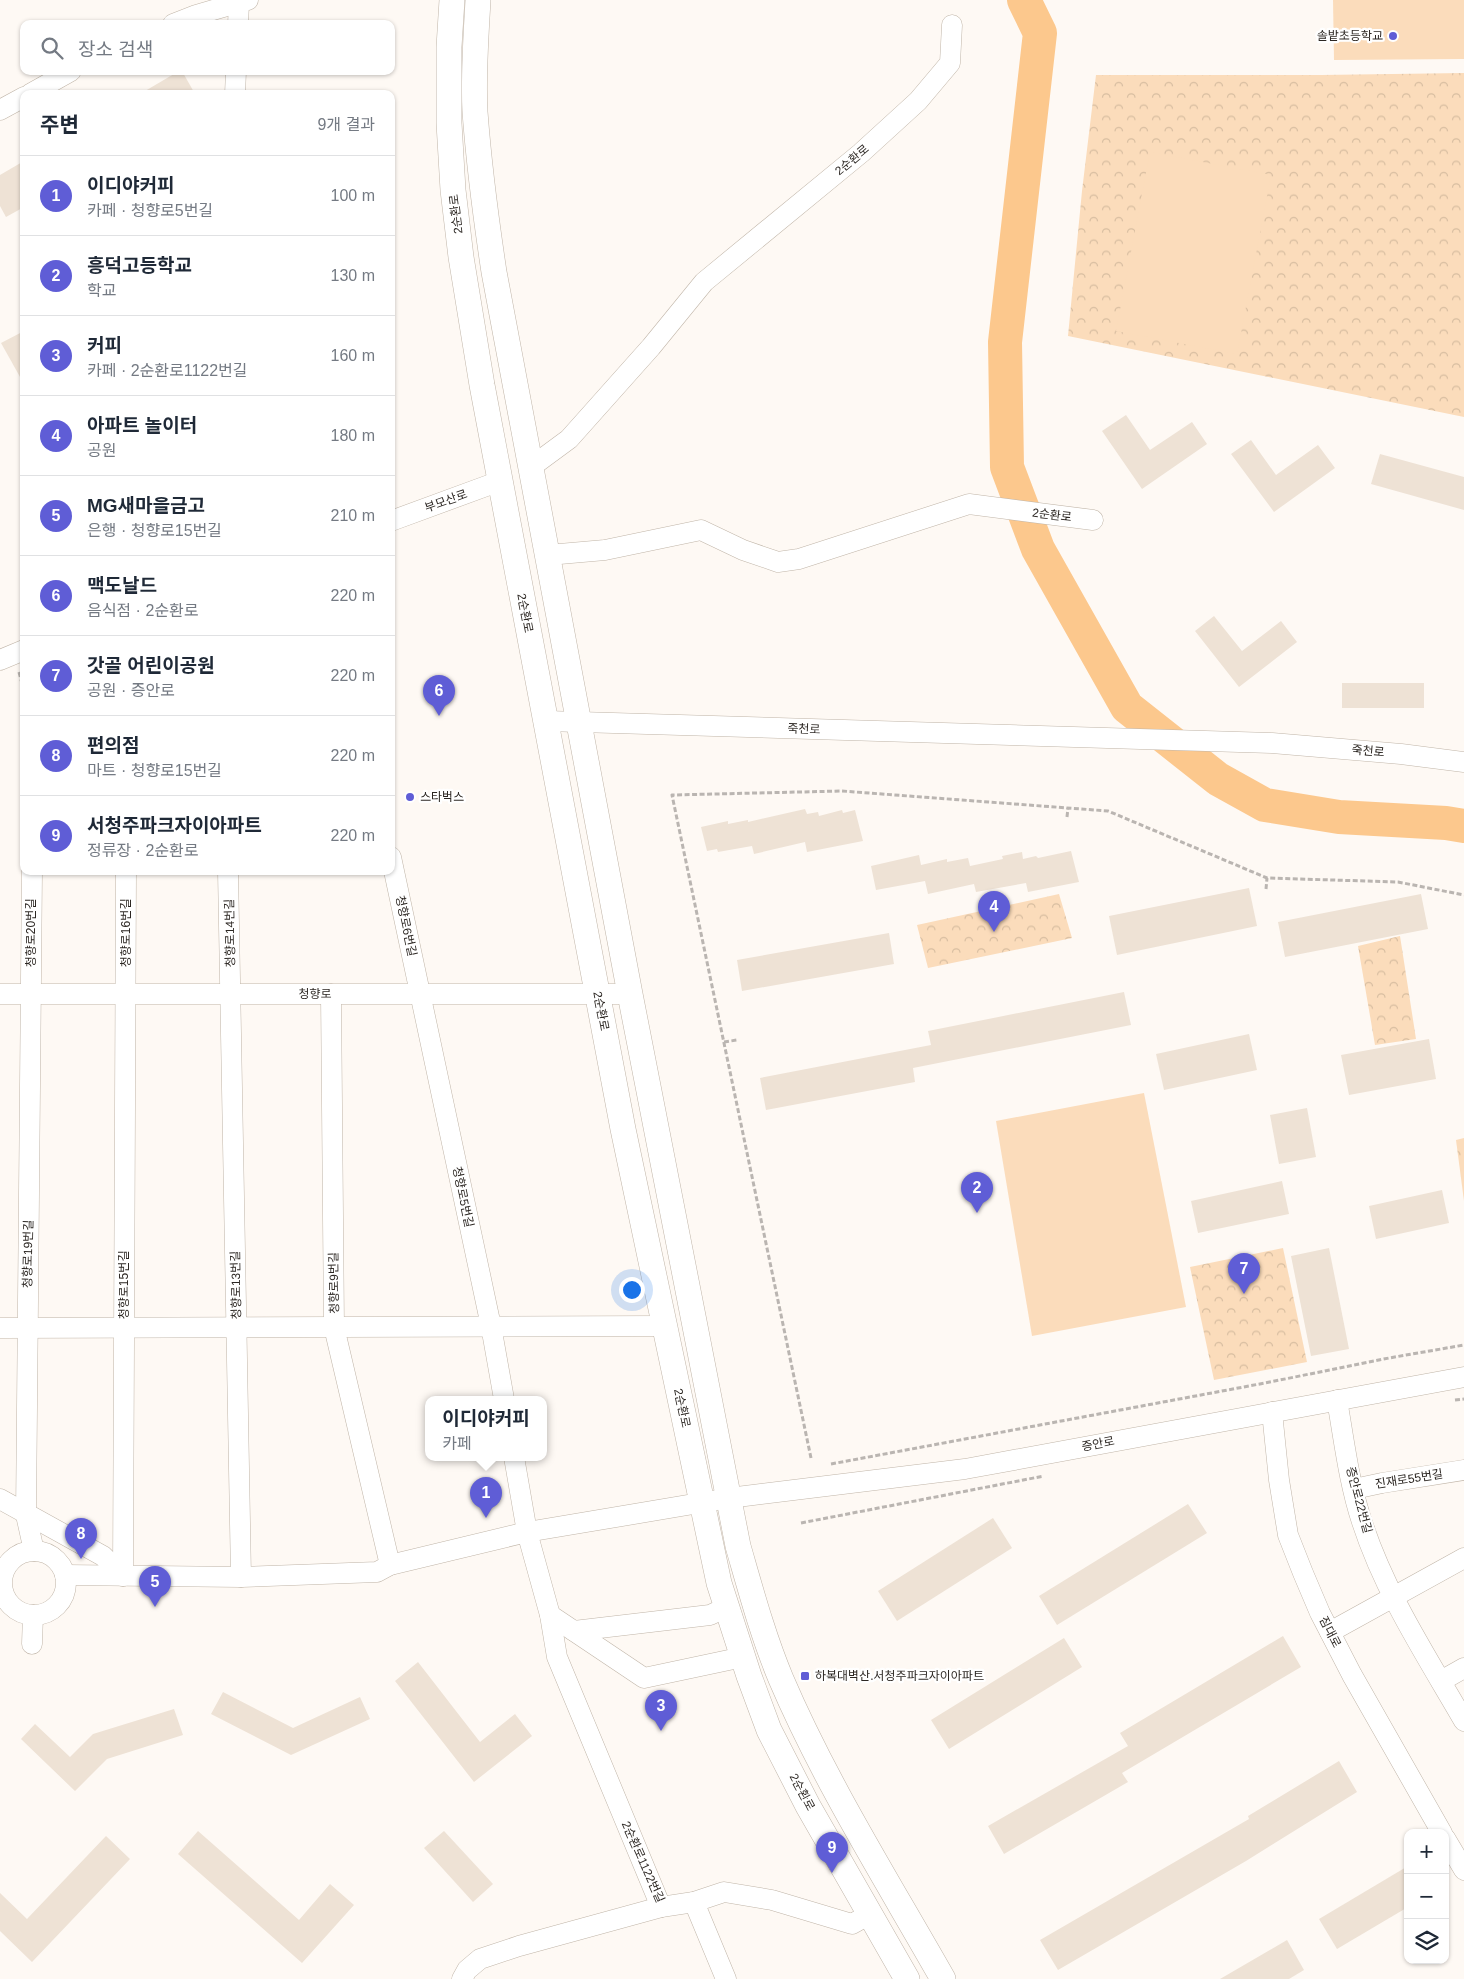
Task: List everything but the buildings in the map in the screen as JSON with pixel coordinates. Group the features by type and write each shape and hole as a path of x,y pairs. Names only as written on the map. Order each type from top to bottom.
{"main road":[{"name":"2순환로","path":"452,0 449,47 449,123 453,190 461,257 500,482 623,1129 720,1583 743,1657 769,1730 808,1806 907,1979"},
{"path":"478,0 475,41 475,110 483,198 494,272 630,994 738,1546 759,1620 781,1679 813,1749 943,1979"}],"street":[{"path":"183,20 244,1"},
{"path":"239,20 244,1"},
{"name":"2순환로","path":"531,467 569,439 651,348 704,282 861,153 918,101 950,62 952,25"},
{"path":"37,90 64,75"},
{"path":"235,90 236,75"},
{"path":"0,110 20,99"},
{"name":"부모산로","path":"395,520 500,482"},
{"name":"2순환로","path":"548,555 605,550 701,530 743,550 778,562 798,558 969,504 1094,520"},
{"path":"0,660 20,652"},
{"name":"죽천로","path":"546,721 1272,743 1402,754 1464,762"},
{"name":"청향로20번길","path":"30,994 32,875"},
{"name":"청향로16번길","path":"125,994 126,875"},
{"name":"청향로14번길","path":"228,875 231,994"},
{"name":"청향로6번길","path":"395,875 421,994"},
{"name":"청향로","path":"0,994 630,994"},
{"name":"청향로19번길","path":"30,994 26,1515 34,1551"},
{"name":"청향로15번길","path":"122,1576 125,994"},
{"name":"청향로13번길","path":"231,994 242,1577"},
{"name":"청향로9번길","path":"332,994 334,1327 390,1565"},
{"name":"청향로5번길","path":"421,994 503,1396"},
{"path":"0,1328 665,1326"},
{"name":"증안로","path":"65,1575 242,1577 377,1572 390,1565 528,1532 729,1498 965,1469 1464,1377"},
{"name":"증안로22번길","path":"1337,1400 1362,1523 1393,1597 1464,1722"},
{"name":"짐대로","path":"1272,1412 1278,1480 1288,1535 1320,1613 1352,1675 1440,1829"},
{"path":"515,1461 528,1532 550,1615 644,1678 743,1657"},
{"name":"진재로55번길","path":"1354,1489 1464,1470"},
{"path":"0,1499 103,1556 122,1576"},
{"path":"34,1551 50,1555 58,1562 66,1581 65,1592 60,1601 48,1611 33,1615 22,1613 6,1599 2,1590 2,1573 11,1560 20,1554 34,1551"},
{"path":"1330,1632 1464,1558"},
{"path":"574,1631 710,1614 727,1607"},
{"path":"32,1644 33,1615"},
{"name":"2순환로1122번길","path":"550,1615 557,1657 661,1907 694,1902 724,1892 772,1900 852,1924 870,1914"},
{"path":"1441,1681 1464,1668"},
{"path":"1449,1845 1464,1870"},
{"path":"694,1902 726,1979"},
{"path":"462,1979 467,1970 480,1959 519,1946 661,1907"}],"path":[{"path":"811,1458 672,795 842,791 1108,811 1267,878 1398,882 1464,895"},
{"path":"1067,818 1068,808"},
{"path":"1266,889 1267,878"},
{"path":"724,1042 737,1040"},
{"path":"825,1465 1464,1345"}],"green space":[{"name":"솔밭초등학교","path":"1333,0 1464,0 1464,59 1334,60"},
{"path":"1464,73 1464,417 1068,336 1082,191 1096,75"},
{"path":"1150,152 1271,175 1237,354 1116,331"},
{"path":"1059,894 1072,938 928,968 917,925"},
{"path":"1400,936 1416,1039 1375,1045 1358,946"},
{"path":"1144,1093 1186,1307 1032,1336 996,1121"},
{"path":"1464,1138 1464,1201 1456,1140"},
{"path":"1283,1248 1307,1362 1214,1380 1190,1267"}],"waterway":[{"path":"1024,0 1040,33 1005,342 1007,467 1038,549 1127,707 1218,779 1265,805 1339,817 1446,823 1464,826"}],"place":[{"name":"솔밭초등학교","path":"1393,36"},
{"name":"맥도날드","path":"439,716"},
{"name":"스타벅스","path":"410,797"},
{"name":"아파트 놀이터","path":"994,932"},
{"name":"흥덕고등학교","path":"977,1213"},
{"name":"갓골 어린이공원","path":"1244,1294"},
{"name":"이디야커피","path":"486,1518"},
{"name":"편의점","path":"81,1559"},
{"name":"MG새마을금고","path":"155,1607"},
{"name":"하복대벽산.서청주파크자이아파트","path":"805,1676"},
{"name":"커피","path":"661,1731"},
{"name":"서청주파크자이아파트","path":"832,1873"}]}
